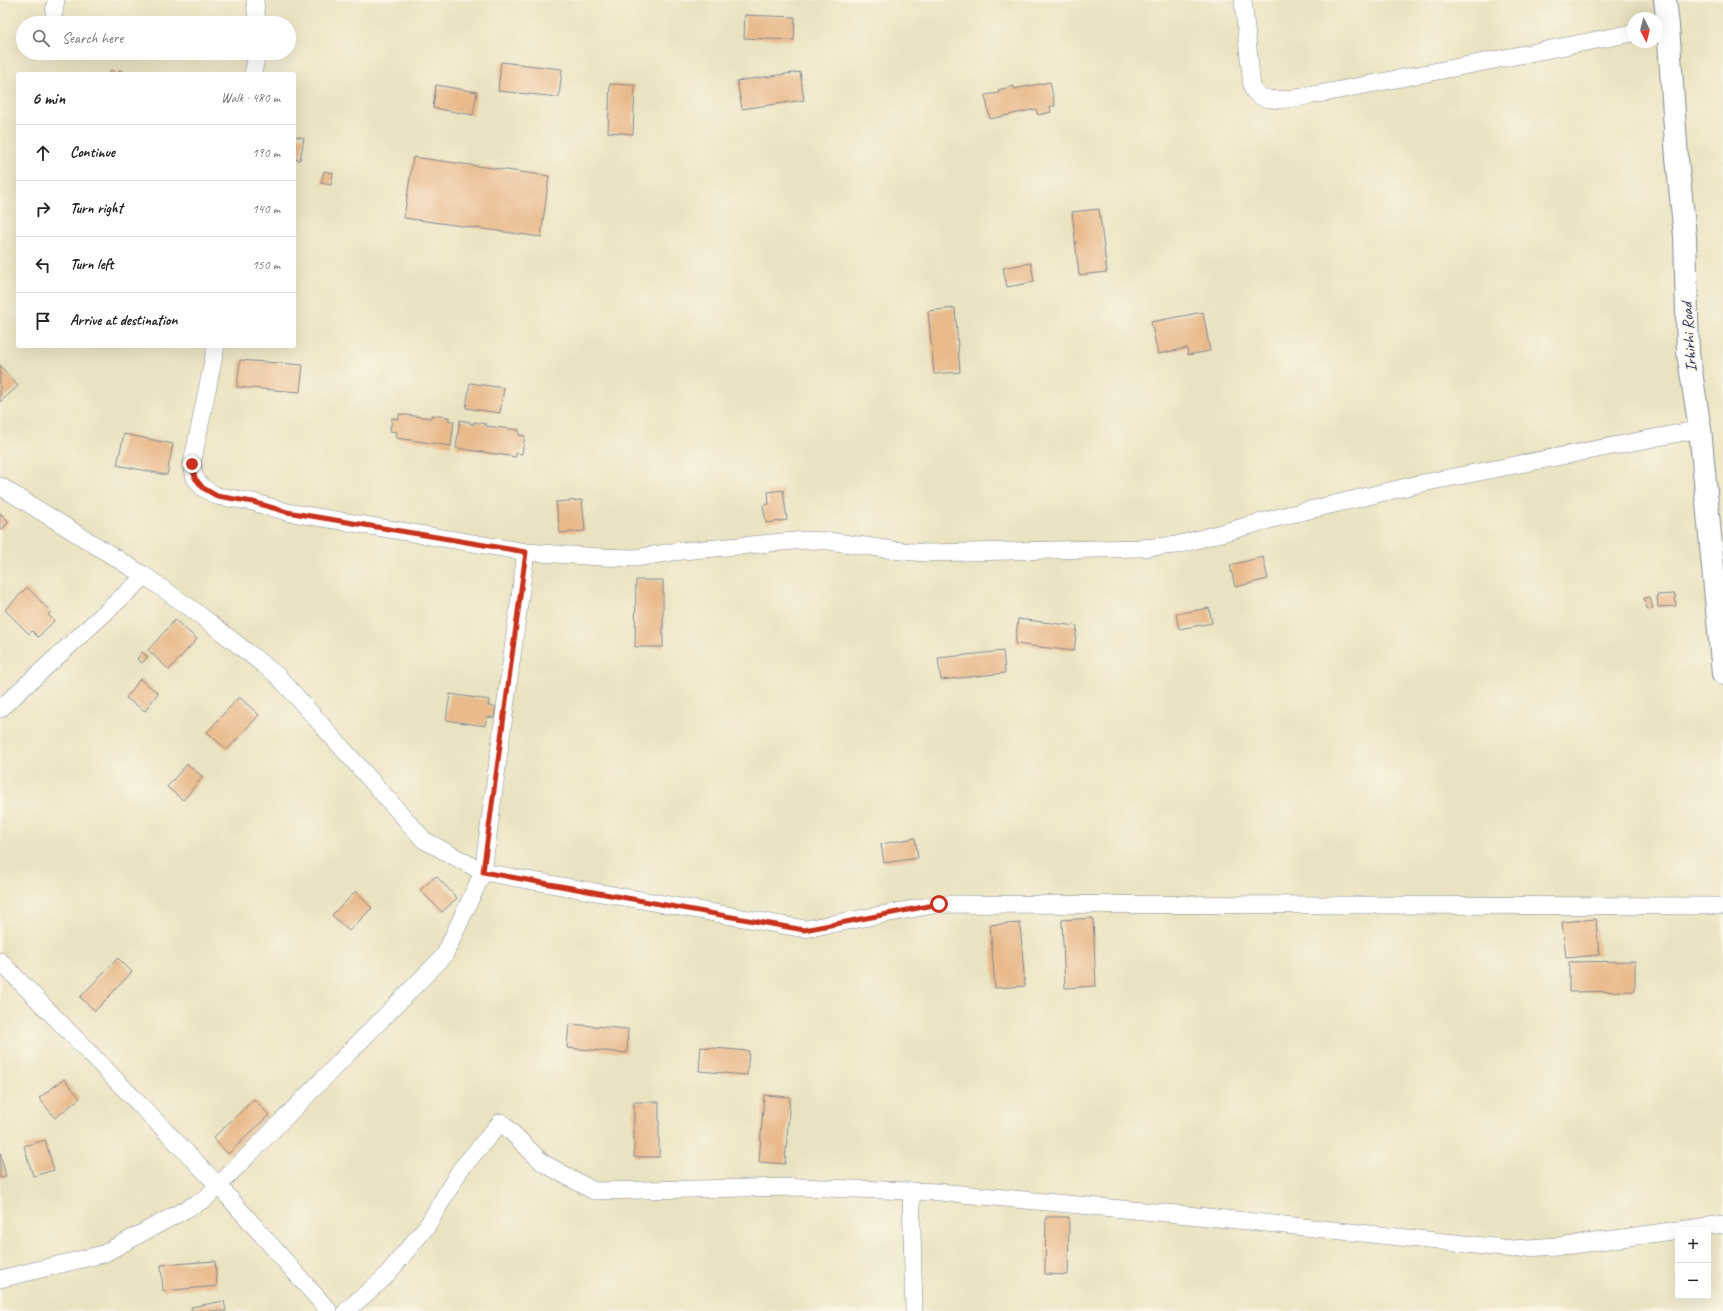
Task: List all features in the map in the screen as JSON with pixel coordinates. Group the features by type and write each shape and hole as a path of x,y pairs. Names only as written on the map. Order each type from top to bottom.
{"street":[{"path":"255,0 256,16"},
{"path":"1243,0 1253,89 1258,95 1270,100 1319,94 1627,34"},
{"name":"Irhirhi Road","path":"1663,18 1665,0"},
{"name":"Irhirhi Road","path":"1663,36 1685,236 1688,353 1700,429 1723,673"},
{"path":"253,72 256,60"},
{"path":"216,348 192,464 195,478 203,488 217,496 253,502 287,512 526,552 635,558 672,552 805,540 829,541 900,551 927,553 1141,548 1177,545 1284,516 1423,483 1700,429"},
{"path":"0,486 145,576 196,612 278,676 424,840 483,872 804,930 939,904 1723,906"},
{"path":"0,1279 103,1254 205,1198 444,956 483,872 526,552"},
{"path":"0,710 145,576"},
{"path":"0,960 218,1185 329,1311"},
{"path":"346,1311 384,1278 427,1226 460,1170 500,1122 543,1163 594,1191 797,1187 939,1192 1190,1215 1513,1249 1573,1245 1675,1231"},
{"path":"911,1191 914,1311"},
{"path":"1701,1227 1723,1224"}],"building":[{"path":"745,15 795,17 794,40 744,38"},
{"path":"501,62 562,69 559,97 498,91"},
{"path":"800,72 804,100 742,109 737,81"},
{"path":"1050,82 1055,106 1050,106 1051,112 1038,115 1036,109 990,119 985,95 999,93 998,90 1014,86 1014,89"},
{"path":"610,84 635,85 633,134 608,132"},
{"path":"436,85 477,92 473,115 433,108"},
{"path":"296,136 304,138 300,160 296,159"},
{"path":"413,157 549,176 541,237 404,218"},
{"path":"324,171 333,173 331,185 321,183"},
{"path":"1099,209 1107,272 1079,275 1072,212"},
{"path":"1031,263 1034,282 1007,287 1003,268"},
{"path":"955,308 960,372 934,374 928,311"},
{"path":"1203,312 1210,351 1188,355 1187,348 1158,354 1151,322"},
{"path":"240,360 303,365 300,392 237,387"},
{"path":"0,365 18,386 0,402"},
{"path":"470,383 504,388 500,413 466,408"},
{"path":"399,414 431,418 431,415 449,417 449,421 454,421 451,446 396,438 397,432 390,431 392,418 399,419"},
{"path":"460,420 470,422 470,424 474,424 474,422 486,424 486,426 519,430 519,435 525,436 522,454 516,453 516,457 456,448"},
{"path":"124,434 173,444 167,475 117,465"},
{"path":"783,490 787,520 766,523 763,505 769,504 768,492"},
{"path":"582,500 585,531 560,533 556,502"},
{"path":"0,513 9,522 0,531"},
{"path":"1263,557 1268,579 1235,587 1230,565"},
{"path":"636,580 663,580 663,647 635,647"},
{"path":"27,587 51,612 48,614 54,621 38,637 32,631 29,634 5,610"},
{"path":"1675,594 1676,606 1658,607 1657,595"},
{"path":"1650,597 1653,608 1647,609 1644,598"},
{"path":"1209,608 1212,623 1179,629 1176,614"},
{"path":"1018,619 1077,626 1074,651 1015,644"},
{"path":"175,620 197,639 169,670 148,650"},
{"path":"1003,651 1005,673 941,680 938,658"},
{"path":"142,652 148,657 142,663 137,659"},
{"path":"140,679 158,693 145,711 126,698"},
{"path":"450,694 489,700 488,706 496,707 494,718 487,717 485,726 446,720"},
{"path":"239,697 259,715 227,750 207,732"},
{"path":"187,764 203,777 183,800 167,787"},
{"path":"915,838 918,858 884,863 881,844"},
{"path":"436,876 457,898 442,912 420,890"},
{"path":"356,891 372,908 349,931 332,915"},
{"path":"1093,918 1096,986 1065,988 1062,920"},
{"path":"1596,919 1599,955 1566,958 1562,922"},
{"path":"1020,923 1025,986 995,988 990,925"},
{"path":"118,958 132,972 95,1011 80,997"},
{"path":"1635,961 1635,991 1569,992 1569,962"},
{"path":"569,1024 628,1029 627,1053 567,1048"},
{"path":"701,1047 749,1051 747,1075 699,1071"},
{"path":"64,1079 80,1098 55,1118 39,1098"},
{"path":"764,1095 790,1097 785,1164 759,1162"},
{"path":"254,1099 269,1115 228,1154 213,1138"},
{"path":"634,1102 659,1102 659,1157 634,1157"},
{"path":"45,1140 54,1170 33,1176 24,1146"},
{"path":"0,1152 6,1177 0,1178"},
{"path":"1046,1217 1069,1217 1068,1275 1045,1274"},
{"path":"215,1261 217,1286 163,1291 161,1265"},
{"path":"224,1301 226,1311 192,1311 191,1307"}],"route":[{"path":"192,464 195,478 203,488 217,496 253,502 287,512 526,552 483,872 804,930 939,904"}]}
